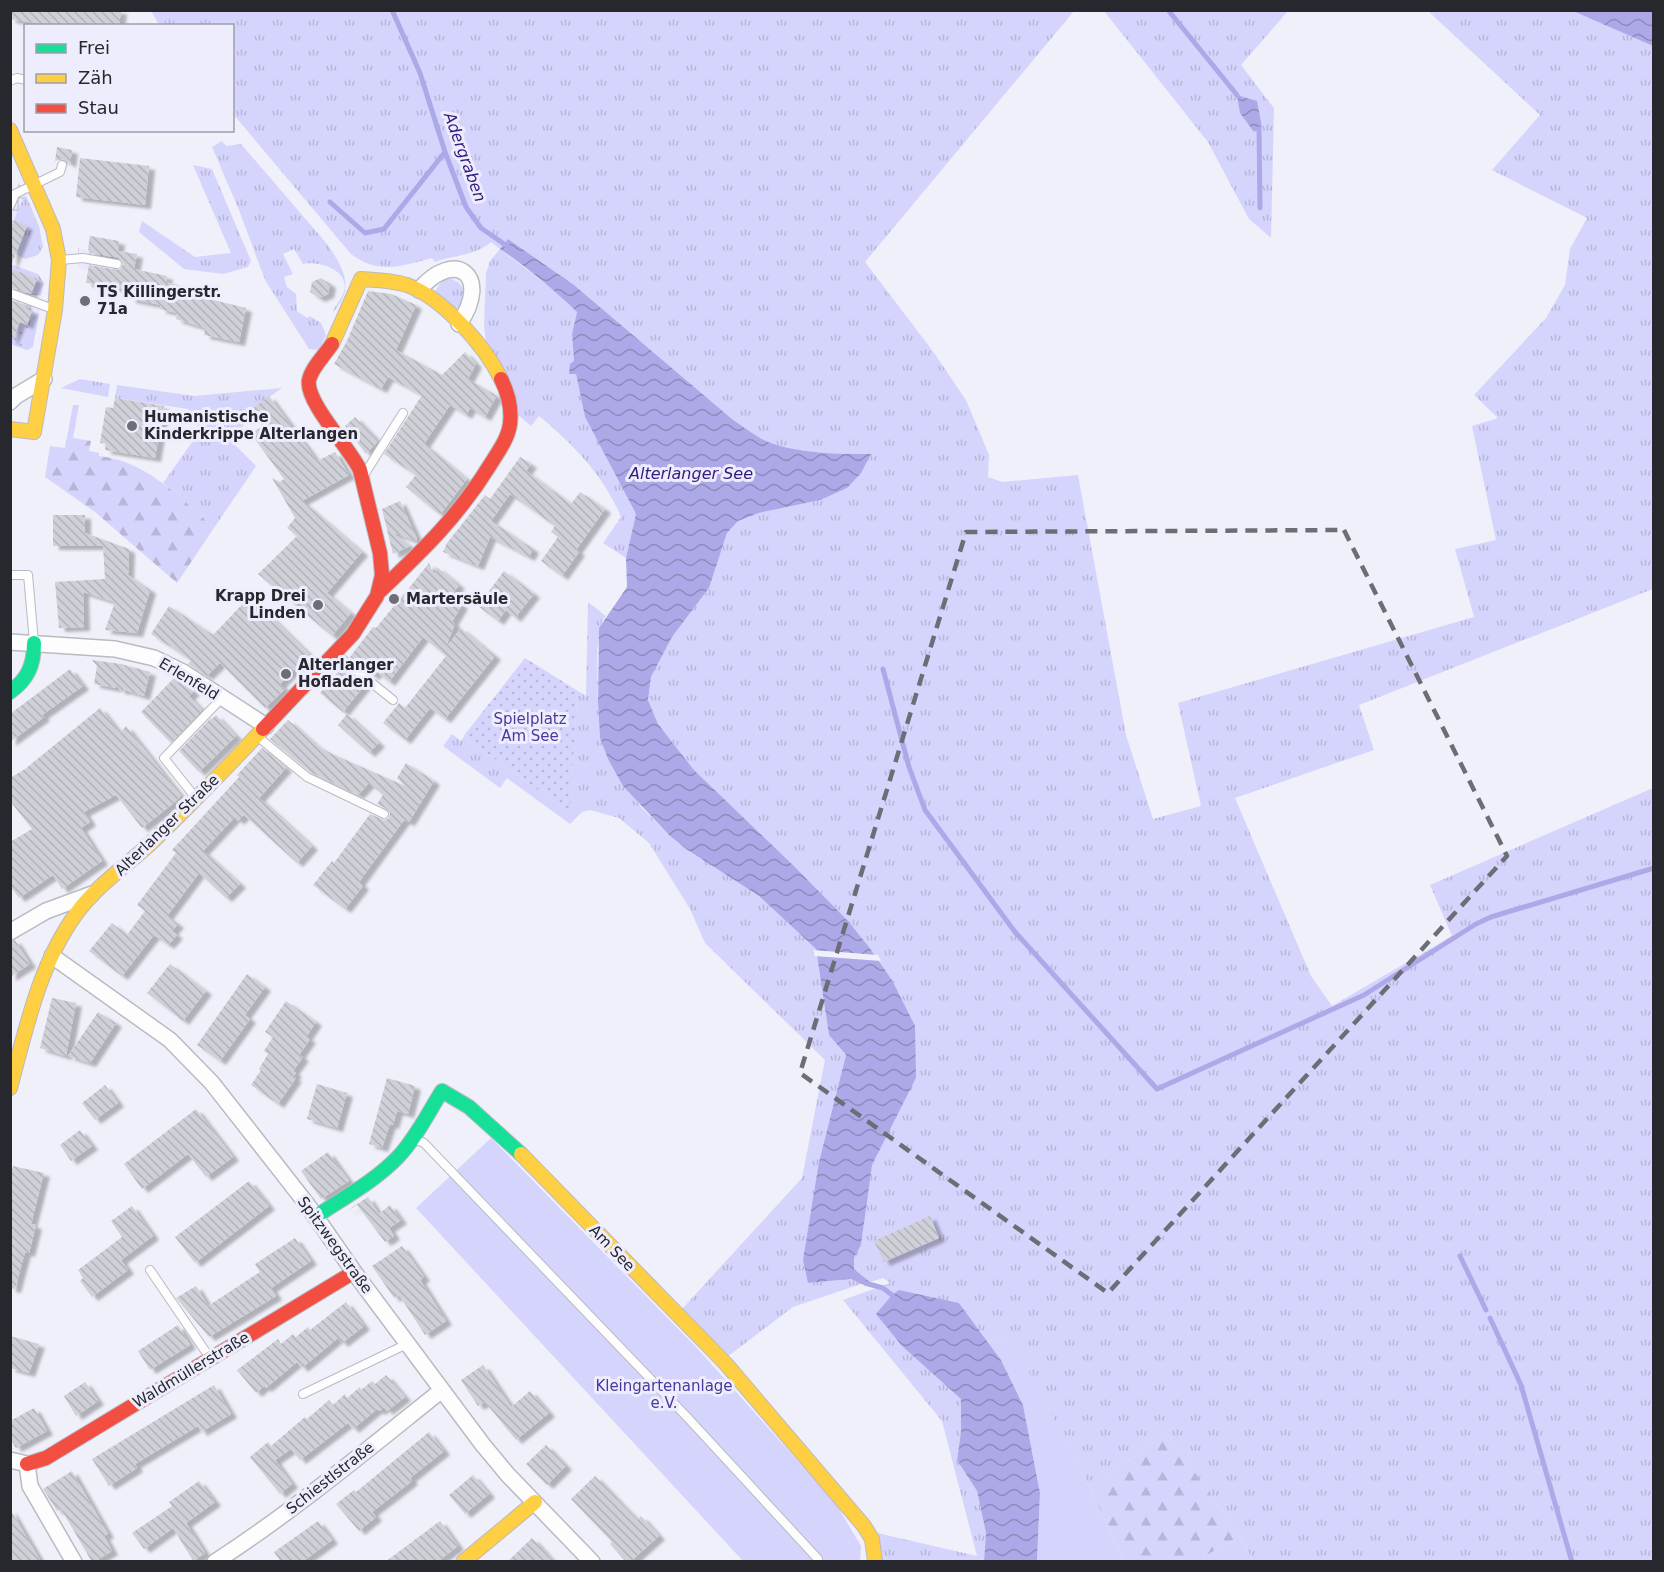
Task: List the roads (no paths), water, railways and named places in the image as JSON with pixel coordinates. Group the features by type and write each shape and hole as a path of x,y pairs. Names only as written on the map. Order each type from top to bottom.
{"street":[{"path":"10,130 53,229 58,260 55,310 34,432 10,429"},
{"path":"420,290 438,273 448,270 459,270 466,273 471,278 472,301 459,324"},
{"name":"Alterlanger Straße","path":"10,1088 40,986 52,956 76,913 94,893 154,840 262,731 334,653 368,612 378,593 382,574 381,555 363,476 356,461 327,421 309,384 361,279 386,279 420,290 459,324 480,346 498,372 508,398 511,422 504,444 483,477 447,525 378,593"},
{"path":"12,395 44,379"},
{"name":"Erlenfeld","path":"10,642 88,646 136,652 176,668 222,698 262,731"},
{"path":"10,692 22,684 31,671 34,643"},
{"path":"10,932 46,911 94,893"},
{"name":"Spitzwegstraße","path":"52,956 150,1024 213,1083 483,1445 592,1562"},
{"name":"Am See","path":"315,1217 381,1172 399,1155 413,1138 442,1091 469,1107 519,1152 726,1364 864,1526 872,1539 875,1562"},
{"name":"Waldmüllerstraße","path":"27,1464 46,1458 354,1272"},
{"name":"Schiestlstraße","path":"215,1562 312,1494 442,1390"},
{"path":"10,1460 27,1464 30,1486 74,1562"},
{"path":"462,1562 535,1502"}],"lane":[{"path":"10,206 15,194 60,172 62,165"},
{"path":"58,260 83,258 117,264"},
{"path":"10,293 55,310"},
{"path":"363,476 403,413"},
{"path":"10,575 28,575 34,643"},
{"path":"334,653 393,700"},
{"path":"196,798 164,758 222,698"},
{"path":"262,731 307,777 384,814"},
{"path":"413,1138 424,1143 687,1417 818,1560"},
{"path":"150,1270 211,1359"},
{"path":"303,1394 407,1344"}],"water":[{"path":"1573,11 1653,11 1653,46"},
{"path":"1237,95 1257,101 1262,127 1254,132 1240,113"},
{"name":"Alterlanger See","path":"508,239 574,285 732,419 760,438 800,450 871,454 861,473 847,488 820,500 759,513 738,521 727,533 709,588 672,637 651,677 648,700 658,724 694,770 849,922 892,980 915,1026 916,1078 872,1165 861,1245 854,1258 854,1269 870,1282 861,1284 851,1279 808,1283 803,1260 819,1162 846,1055 829,1035 816,949 759,896 686,849 669,835 623,786 608,759 600,738 599,628 627,587 626,558 636,514 585,417 576,374 569,374 570,364 574,361 572,334 577,312 540,279 500,249"},
{"path":"899,1290 959,1303 1001,1360 1023,1405 1040,1493 1037,1561 984,1561 986,1533 977,1491 957,1460 961,1431 961,1399 902,1346 876,1314"}],"waterway":[{"name":"Adergraben","path":"392,10 420,73 445,152 466,207 481,228 510,248"},
{"path":"1168,10 1237,95"},
{"path":"1259,129 1260,208"},
{"path":"330,202 365,233 384,229 445,152"},
{"path":"883,669 909,767 925,810 1015,932 1157,1089 1364,995 1476,924 1491,917 1654,868"},
{"path":"1460,1256 1486,1310"},
{"path":"865,1283 883,1288 892,1295"},
{"path":"1490,1318 1521,1385 1572,1562"}],"place":[{"name":"TS Killingerstr. 71a","path":"85,301"},
{"name":"Humanistische Kinderkrippe Alterlangen","path":"132,426"},
{"name":"Martersäule","path":"394,599"},
{"name":"Krapp Drei Linden","path":"318,605"},
{"name":"Alterlanger Hofladen","path":"286,674"}],"park label":[{"name":"Spielplatz Am See","path":"530,728"},
{"name":"Kleingartenanlage e.V.","path":"664,1394"}]}
